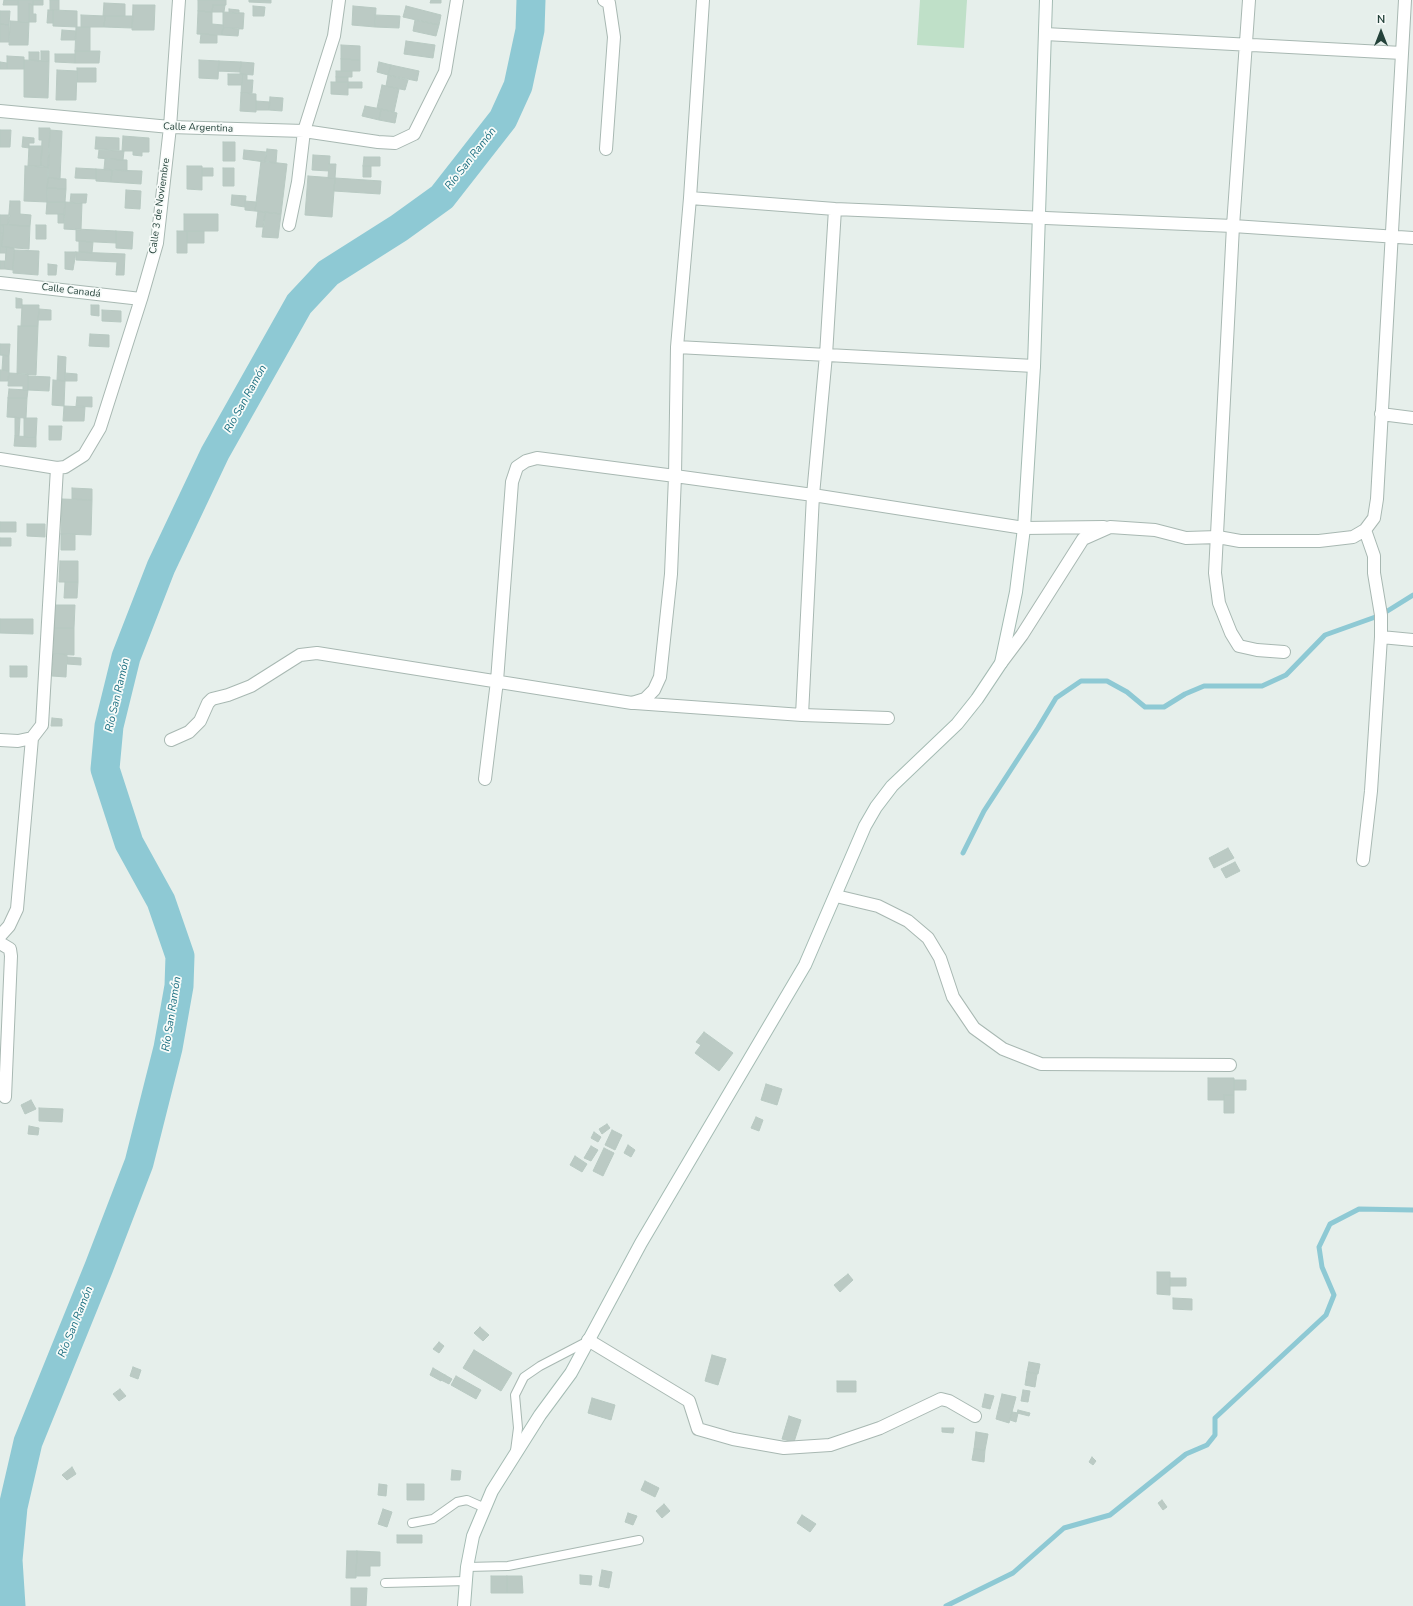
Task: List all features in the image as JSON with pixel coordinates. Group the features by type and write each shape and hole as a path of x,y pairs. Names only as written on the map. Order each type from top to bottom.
{"street":[{"name":"Calle 3 de Noviembre","path":"57,468 65,467 84,455 100,428 157,243 170,127 179,0"},
{"path":"289,225 298,182 304,131 334,36 338,0"},
{"name":"Calle Argentina","path":"0,111 170,127 304,131 378,142 395,143 414,134 445,72 457,0"},
{"path":"604,0 609,4 614,37 606,149"},
{"path":"632,703 645,699 654,690 660,677 671,574 675,476 677,347 690,198 703,0"},
{"path":"1001,663 1016,592 1024,528 1034,366 1046,0"},
{"path":"1249,0 1233,226 1215,573 1219,603 1231,633 1239,646 1257,650 1284,652"},
{"path":"485,779 497,681 512,482 516,467 537,458 813,495 1024,528 1110,527 1155,530 1186,538 1218,537 1240,540 1319,540 1353,537 1365,530 1374,518 1377,499 1405,0"},
{"path":"1045,34 1402,53"},
{"path":"690,198 835,209 1233,226 1413,238"},
{"path":"802,715 813,495 826,355 835,209"},
{"name":"Calle Canadá","path":"0,283 141,299"},
{"path":"677,347 1034,366"},
{"path":"1381,414 1413,418"},
{"path":"0,459 57,468 42,725 32,738 17,909 9,926 0,936"},
{"path":"464,1606 467,1567 473,1536 492,1491 540,1415 571,1373 641,1243 805,965 865,826 876,806 892,786 957,724 977,699 1022,635 1083,539 1110,527"},
{"path":"1363,860 1371,791 1378,704 1381,636 1381,615 1374,573 1374,556 1365,530"},
{"path":"1381,636 1413,640"},
{"path":"171,740 189,732 200,721 208,702 212,699 252,686 300,655 317,653 632,703 802,715 888,718"},
{"path":"0,740 18,741 32,738"},
{"path":"836,896 878,906 908,920 928,938 940,958 953,997 974,1028 1003,1049 1041,1064 1230,1065"},
{"path":"0,943 10,949 11,956 4,1097"},
{"path":"588,1340 689,1401 698,1429 733,1439 784,1448 830,1445 880,1428 941,1399 950,1401 975,1416"}],"lane":[{"path":"514,1456 518,1428 515,1395 524,1377 540,1366 588,1340"},
{"path":"412,1523 433,1519 457,1502 467,1500 485,1508"},
{"path":"467,1567 508,1566 639,1540"},
{"path":"385,1583 466,1581"}],"green space":[{"path":"920,0 967,0 964,48 917,45"}],"building":[{"path":"4,0 18,0 18,5 3,5"},
{"path":"18,0 33,0 33,5 29,4 29,22 18,22"},
{"path":"33,0 43,0 43,5 33,5"},
{"path":"50,0 59,0 59,10 50,10"},
{"path":"198,0 226,0 226,5 213,5 212,12 198,11"},
{"path":"249,0 271,0 271,3 249,2"},
{"path":"431,0 441,0 441,3 430,3"},
{"path":"104,3 125,4 125,16 103,16"},
{"path":"29,4 33,5 33,14 36,14 36,22 29,22"},
{"path":"133,5 155,5 154,30 132,30"},
{"path":"213,5 225,5 224,12 212,12"},
{"path":"253,6 265,7 264,16 253,16"},
{"path":"353,6 376,8 375,27 352,25"},
{"path":"406,6 441,15 439,25 403,17"},
{"path":"229,9 239,10 239,13 229,13"},
{"path":"48,10 53,10 53,23 47,23"},
{"path":"53,10 77,11 77,27 53,26"},
{"path":"0,11 10,11 9,25 0,24"},
{"path":"198,11 212,12 212,24 223,25 222,35 197,34"},
{"path":"223,12 244,13 243,29 223,28"},
{"path":"81,15 105,16 104,27 81,27"},
{"path":"375,15 400,16 399,28 375,27"},
{"path":"105,16 133,16 132,28 104,27"},
{"path":"415,20 439,25 436,36 413,31"},
{"path":"10,21 29,22 28,45 9,45"},
{"path":"0,24 9,25 9,42 0,42"},
{"path":"76,27 90,27 90,51 75,51"},
{"path":"223,28 239,28 238,36 222,35"},
{"path":"62,30 76,31 75,40 61,40"},
{"path":"201,34 217,35 217,43 200,43"},
{"path":"406,41 435,45 433,58 404,54"},
{"path":"341,45 360,46 360,60 341,59"},
{"path":"41,51 49,51 49,61 41,61"},
{"path":"75,51 100,51 99,63 75,63"},
{"path":"29,52 39,52 39,61 29,60"},
{"path":"55,54 75,54 75,63 55,62"},
{"path":"7,56 24,57 24,69 7,69"},
{"path":"341,59 360,60 360,71 341,71"},
{"path":"24,60 49,61 48,98 24,97"},
{"path":"199,60 219,61 218,79 199,78"},
{"path":"219,61 241,62 240,72 218,71"},
{"path":"0,62 7,63 7,69 0,69"},
{"path":"241,62 254,63 253,75 240,74"},
{"path":"379,62 391,65 388,75 377,72"},
{"path":"391,65 419,71 417,81 388,75"},
{"path":"77,68 96,68 96,82 77,82"},
{"path":"57,70 77,71 76,100 56,100"},
{"path":"336,71 352,71 352,77 336,77"},
{"path":"228,74 242,74 242,85 228,85"},
{"path":"242,74 247,75 247,80 253,80 252,93 241,93"},
{"path":"388,75 408,80 405,90 386,86"},
{"path":"336,77 348,77 348,82 336,82"},
{"path":"331,82 348,82 348,95 331,94"},
{"path":"348,82 362,82 362,88 348,88"},
{"path":"382,85 399,89 394,112 377,108"},
{"path":"241,93 256,94 256,112 240,111"},
{"path":"270,97 283,98 282,111 269,110"},
{"path":"256,101 270,102 269,110 256,110"},
{"path":"365,106 381,109 379,120 362,116"},
{"path":"381,109 397,113 395,123 379,120"},
{"path":"39,128 50,128 48,167 41,166 42,140 39,140"},
{"path":"0,130 11,130 10,147 0,147"},
{"path":"50,130 62,131 60,179 48,178"},
{"path":"123,136 149,138 149,152 142,152 142,156 133,155 133,151 122,151"},
{"path":"23,137 34,138 34,143 29,143 29,148 22,147"},
{"path":"96,137 119,138 119,150 95,149"},
{"path":"223,142 235,142 235,161 223,161"},
{"path":"29,146 42,146 41,166 28,166"},
{"path":"267,149 277,150 276,163 265,162"},
{"path":"99,150 124,151 123,160 98,158"},
{"path":"244,150 266,152 265,162 243,159"},
{"path":"313,155 330,156 329,171 312,170"},
{"path":"364,157 380,157 380,166 363,166"},
{"path":"105,159 127,160 127,171 104,169"},
{"path":"261,161 287,164 281,214 255,211"},
{"path":"329,164 336,164 335,178 328,178"},
{"path":"25,166 48,167 47,202 24,201"},
{"path":"187,166 202,166 202,190 187,189"},
{"path":"363,166 371,166 371,177 363,177"},
{"path":"76,168 96,169 96,179 75,178"},
{"path":"202,168 213,168 213,176 202,176"},
{"path":"223,168 234,168 234,186 223,186"},
{"path":"96,169 112,170 111,182 96,181"},
{"path":"112,170 142,171 141,184 111,182"},
{"path":"308,176 335,178 332,217 305,215"},
{"path":"48,178 66,179 66,189 47,188"},
{"path":"335,178 381,181 380,194 334,191"},
{"path":"47,188 66,189 65,202 47,202"},
{"path":"126,190 141,191 140,209 125,208"},
{"path":"71,194 87,194 86,203 70,203"},
{"path":"232,195 246,196 245,207 231,205"},
{"path":"10,201 20,201 20,214 31,215 30,226 8,225"},
{"path":"245,201 256,202 255,211 245,210"},
{"path":"47,202 65,202 64,214 46,214"},
{"path":"65,202 82,203 81,230 64,229"},
{"path":"258,211 265,212 264,227 256,227"},
{"path":"265,212 281,214 278,238 262,237"},
{"path":"58,214 64,214 64,223 58,223"},
{"path":"184,214 218,214 218,231 184,231"},
{"path":"0,215 10,215 8,225 0,225"},
{"path":"0,225 3,225 3,233 0,233"},
{"path":"3,225 30,226 29,249 2,247"},
{"path":"36,225 46,225 46,239 36,239"},
{"path":"76,229 116,231 116,243 76,241"},
{"path":"116,231 133,232 132,249 116,248"},
{"path":"177,231 187,231 187,253 177,253"},
{"path":"187,231 204,231 204,243 187,243"},
{"path":"0,233 3,233 2,247 6,247 6,253 0,253"},
{"path":"79,241 93,242 92,253 79,252"},
{"path":"6,247 14,248 13,270 5,269"},
{"path":"14,250 39,251 38,275 13,273"},
{"path":"65,252 76,252 73,270 65,269"},
{"path":"76,252 125,254 124,275 116,275 117,262 76,260"},
{"path":"0,261 5,261 5,269 0,269"},
{"path":"48,264 57,265 56,275 48,275"},
{"path":"16,298 22,299 22,308 16,308"},
{"path":"22,305 39,305 38,326 21,326"},
{"path":"91,305 99,305 99,316 91,315"},
{"path":"39,309 51,310 51,320 38,320"},
{"path":"102,310 121,311 121,322 102,321"},
{"path":"18,326 38,326 36,375 17,374"},
{"path":"90,334 109,335 109,347 89,346"},
{"path":"0,344 10,344 9,356 0,355"},
{"path":"3,355 9,356 9,371 2,370"},
{"path":"58,356 66,357 65,381 57,380"},
{"path":"0,370 9,371 8,381 0,381"},
{"path":"9,373 28,374 28,390 23,390 23,386 8,386"},
{"path":"65,373 77,374 77,381 65,381"},
{"path":"28,376 50,377 49,391 28,390"},
{"path":"53,380 65,381 64,406 52,405"},
{"path":"9,389 28,390 27,398 8,398"},
{"path":"77,397 92,397 92,407 76,406"},
{"path":"8,398 27,398 26,418 7,417"},
{"path":"64,406 85,407 84,421 63,421"},
{"path":"15,417 20,418 19,436 15,436"},
{"path":"24,418 37,418 36,437 24,437"},
{"path":"49,426 62,426 61,440 49,440"},
{"path":"15,436 36,437 36,447 14,446"},
{"path":"72,488 92,489 92,500 72,499"},
{"path":"62,499 92,500 91,535 61,534"},
{"path":"0,522 16,522 16,532 0,532"},
{"path":"27,524 45,524 45,537 27,536"},
{"path":"61,534 75,534 75,550 61,550"},
{"path":"0,538 11,538 11,546 0,546"},
{"path":"60,561 78,561 78,582 59,582"},
{"path":"65,582 78,582 77,598 64,598"},
{"path":"54,605 75,605 74,628 54,628"},
{"path":"0,619 33,619 33,634 0,633"},
{"path":"54,628 74,628 74,655 53,654"},
{"path":"53,654 67,654 66,677 52,676"},
{"path":"67,657 81,658 81,665 67,664"},
{"path":"10,666 27,666 27,677 10,677"},
{"path":"52,718 62,719 62,726 51,726"},
{"path":"1228,848 1234,858 1214,868 1209,858"},
{"path":"1235,862 1240,871 1226,878 1221,869"},
{"path":"704,1032 733,1053 719,1071 695,1053 701,1045 696,1042"},
{"path":"1208,1078 1234,1078 1234,1095 1224,1095 1224,1100 1208,1100"},
{"path":"1234,1080 1246,1080 1246,1090 1234,1090"},
{"path":"766,1084 782,1089 777,1105 761,1100"},
{"path":"1224,1095 1234,1095 1234,1113 1224,1113"},
{"path":"31,1100 36,1109 25,1114 21,1105"},
{"path":"39,1108 63,1109 62,1122 39,1121"},
{"path":"756,1117 763,1120 759,1131 751,1128"},
{"path":"607,1124 610,1128 602,1134 599,1129"},
{"path":"29,1126 39,1128 38,1135 28,1134"},
{"path":"612,1130 622,1135 615,1150 605,1145"},
{"path":"594,1132 601,1137 598,1142 591,1138"},
{"path":"628,1145 635,1150 631,1157 624,1153"},
{"path":"591,1146 598,1150 591,1161 584,1158"},
{"path":"604,1148 614,1153 603,1176 593,1171"},
{"path":"575,1156 587,1164 582,1172 570,1165"},
{"path":"1157,1272 1170,1272 1170,1295 1157,1294"},
{"path":"848,1274 853,1280 840,1292 834,1285"},
{"path":"1170,1278 1186,1278 1186,1286 1170,1286"},
{"path":"1173,1298 1192,1299 1192,1310 1173,1309"},
{"path":"480,1327 489,1335 483,1341 474,1333"},
{"path":"439,1342 444,1346 439,1353 433,1349"},
{"path":"474,1350 512,1373 501,1391 463,1368"},
{"path":"712,1355 726,1359 718,1385 705,1381"},
{"path":"1029,1362 1040,1364 1038,1374 1027,1372"},
{"path":"133,1367 141,1370 138,1379 130,1376"},
{"path":"433,1368 445,1375 441,1381 430,1375"},
{"path":"1027,1372 1037,1374 1035,1387 1025,1385"},
{"path":"445,1375 452,1379 449,1384 441,1380"},
{"path":"456,1376 481,1390 476,1399 451,1385"},
{"path":"837,1381 856,1381 856,1392 837,1392"},
{"path":"120,1389 126,1396 119,1401 113,1394"},
{"path":"1023,1390 1030,1391 1028,1402 1021,1401"},
{"path":"985,1394 994,1396 990,1409 982,1407"},
{"path":"1002,1394 1016,1397 1009,1423 996,1419"},
{"path":"592,1398 615,1405 611,1420 588,1413"},
{"path":"1018,1410 1030,1413 1029,1416 1017,1413"},
{"path":"1012,1412 1018,1413 1016,1422 1010,1420"},
{"path":"789,1416 801,1420 794,1442 782,1439"},
{"path":"942,1428 954,1428 953,1433 942,1432"},
{"path":"976,1432 988,1434 985,1450 974,1449"},
{"path":"974,1449 985,1450 984,1462 972,1460"},
{"path":"1092,1457 1096,1461 1093,1465 1089,1462"},
{"path":"72,1467 76,1474 67,1480 62,1475"},
{"path":"452,1470 461,1471 460,1480 451,1480"},
{"path":"645,1481 659,1488 655,1497 641,1490"},
{"path":"379,1484 387,1485 386,1496 378,1495"},
{"path":"407,1484 424,1484 424,1500 407,1500"},
{"path":"1162,1500 1167,1507 1163,1510 1158,1503"},
{"path":"664,1504 670,1511 662,1518 656,1511"},
{"path":"383,1509 392,1512 387,1527 378,1524"},
{"path":"628,1513 637,1516 633,1525 625,1522"},
{"path":"802,1515 816,1524 810,1532 797,1523"},
{"path":"397,1535 422,1535 422,1543 397,1543"},
{"path":"347,1551 357,1551 356,1578 346,1578"},
{"path":"357,1551 380,1552 380,1566 370,1566 370,1576 356,1576"},
{"path":"602,1570 612,1572 609,1588 599,1586"},
{"path":"580,1575 592,1576 591,1585 580,1584"},
{"path":"491,1576 507,1576 507,1593 491,1593"},
{"path":"507,1576 522,1576 523,1593 507,1593"},
{"path":"351,1588 367,1588 366,1606 351,1606"}],"waterway":[{"name":"Río San Ramón","path":"11,1606 8,1560 13,1507 28,1442 99,1267 139,1163 168,1048 179,986 180,956 161,901 129,843 105,769 109,726 126,657 161,567 215,453 299,304 328,273 399,228 442,197 503,119 518,86 530,30 531,0"},
{"path":"963,853 984,811 1056,698 1081,681 1107,681 1127,692 1145,707 1164,707 1185,694 1204,686 1262,686 1286,675 1325,635 1381,615 1413,595"},
{"path":"946,1606 1013,1573 1064,1528 1110,1515 1186,1454 1207,1445 1215,1435 1215,1418 1326,1315 1334,1295 1322,1267 1319,1247 1330,1224 1359,1209 1413,1210"}]}
